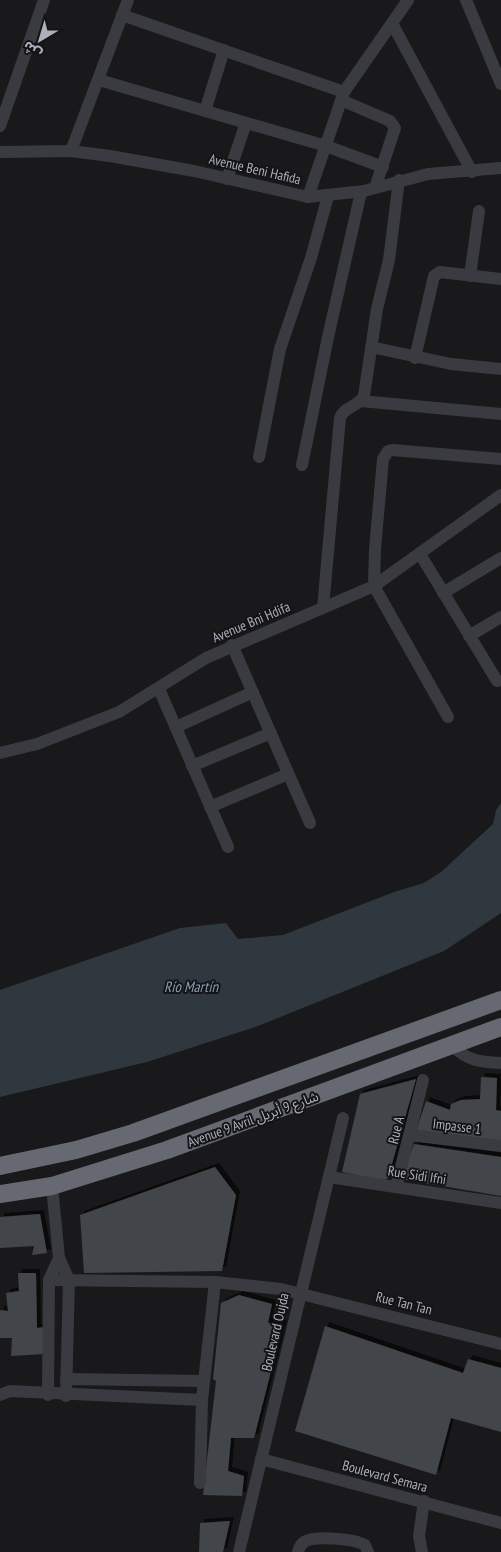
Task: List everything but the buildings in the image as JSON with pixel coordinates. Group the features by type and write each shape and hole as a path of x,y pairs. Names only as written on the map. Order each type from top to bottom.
{"highway":[{"name":"Avenue 9 Avril شارع 9 أبريل","path":"0,1166 76,1150 133,1132 501,1000"},
{"name":"Avenue 9 Avril شارع 9 أبريل","path":"0,1194 52,1186 167,1150 501,1027"}],"street":[{"path":"0,126 44,0"},
{"path":"71,151 128,0"},
{"path":"308,197 342,96 393,25 408,0"},
{"path":"466,0 501,84"},
{"path":"122,15 224,50 342,96 390,121 393,124 394,133 376,188"},
{"path":"393,25 472,172"},
{"path":"205,111 224,50"},
{"path":"98,80 326,146 383,167"},
{"path":"227,179 246,123"},
{"name":"Avenue Beni Hafida","path":"0,152 71,151 194,171 308,197 361,192 399,180 428,174 472,172 501,168"},
{"path":"323,608 340,418 346,409 355,406 361,401 389,260 399,180"},
{"path":"302,465 328,336 361,192"},
{"path":"259,457 280,350 311,258 328,196"},
{"path":"470,276 479,211"},
{"path":"415,358 434,276 440,272 501,279"},
{"path":"371,347 415,358 501,369"},
{"path":"361,401 501,414"},
{"path":"448,717 374,586 375,550 384,459 388,451 501,459"},
{"name":"Avenue Bni Hdifa","path":"0,753 37,744 119,712 159,689 206,658 232,645 374,586 501,495"},
{"path":"420,554 497,682"},
{"path":"443,593 501,558"},
{"path":"469,636 501,617"},
{"path":"232,645 310,823"},
{"path":"159,689 228,847"},
{"path":"176,727 253,692"},
{"path":"192,766 271,733"},
{"path":"210,807 288,774"},
{"path":"453,1046 472,1060 501,1063"},
{"name":"Rue A","path":"396,1187 423,1080"},
{"name":"Boulevard Oujda","path":"239,1552 299,1292 343,1118"},
{"name":"Impasse 1","path":"410,1135 501,1146"},
{"name":"Rue Sidi Ifni","path":"329,1177 501,1203"},
{"path":"52,1186 59,1258 68,1280 66,1396"},
{"path":"48,1395 49,1280 59,1258"},
{"name":"Rue Tan Tan","path":"49,1280 215,1282 299,1292 501,1344"},
{"path":"200,1483 202,1400 215,1282"},
{"path":"66,1379 204,1381"},
{"path":"0,1395 10,1391 66,1396 202,1400"},
{"name":"Boulevard Semara","path":"261,1460 501,1523"},
{"path":"418,1550 424,1502"},
{"path":"298,1552 304,1542 311,1539 354,1540 365,1545 368,1552"}],"water":[{"name":"Río Martín","path":"501,803 501,913 444,951 258,1026 147,1062 0,1097 0,990 180,928 226,923 238,939 283,935 394,892 424,883 441,872 493,824 496,810"}]}
